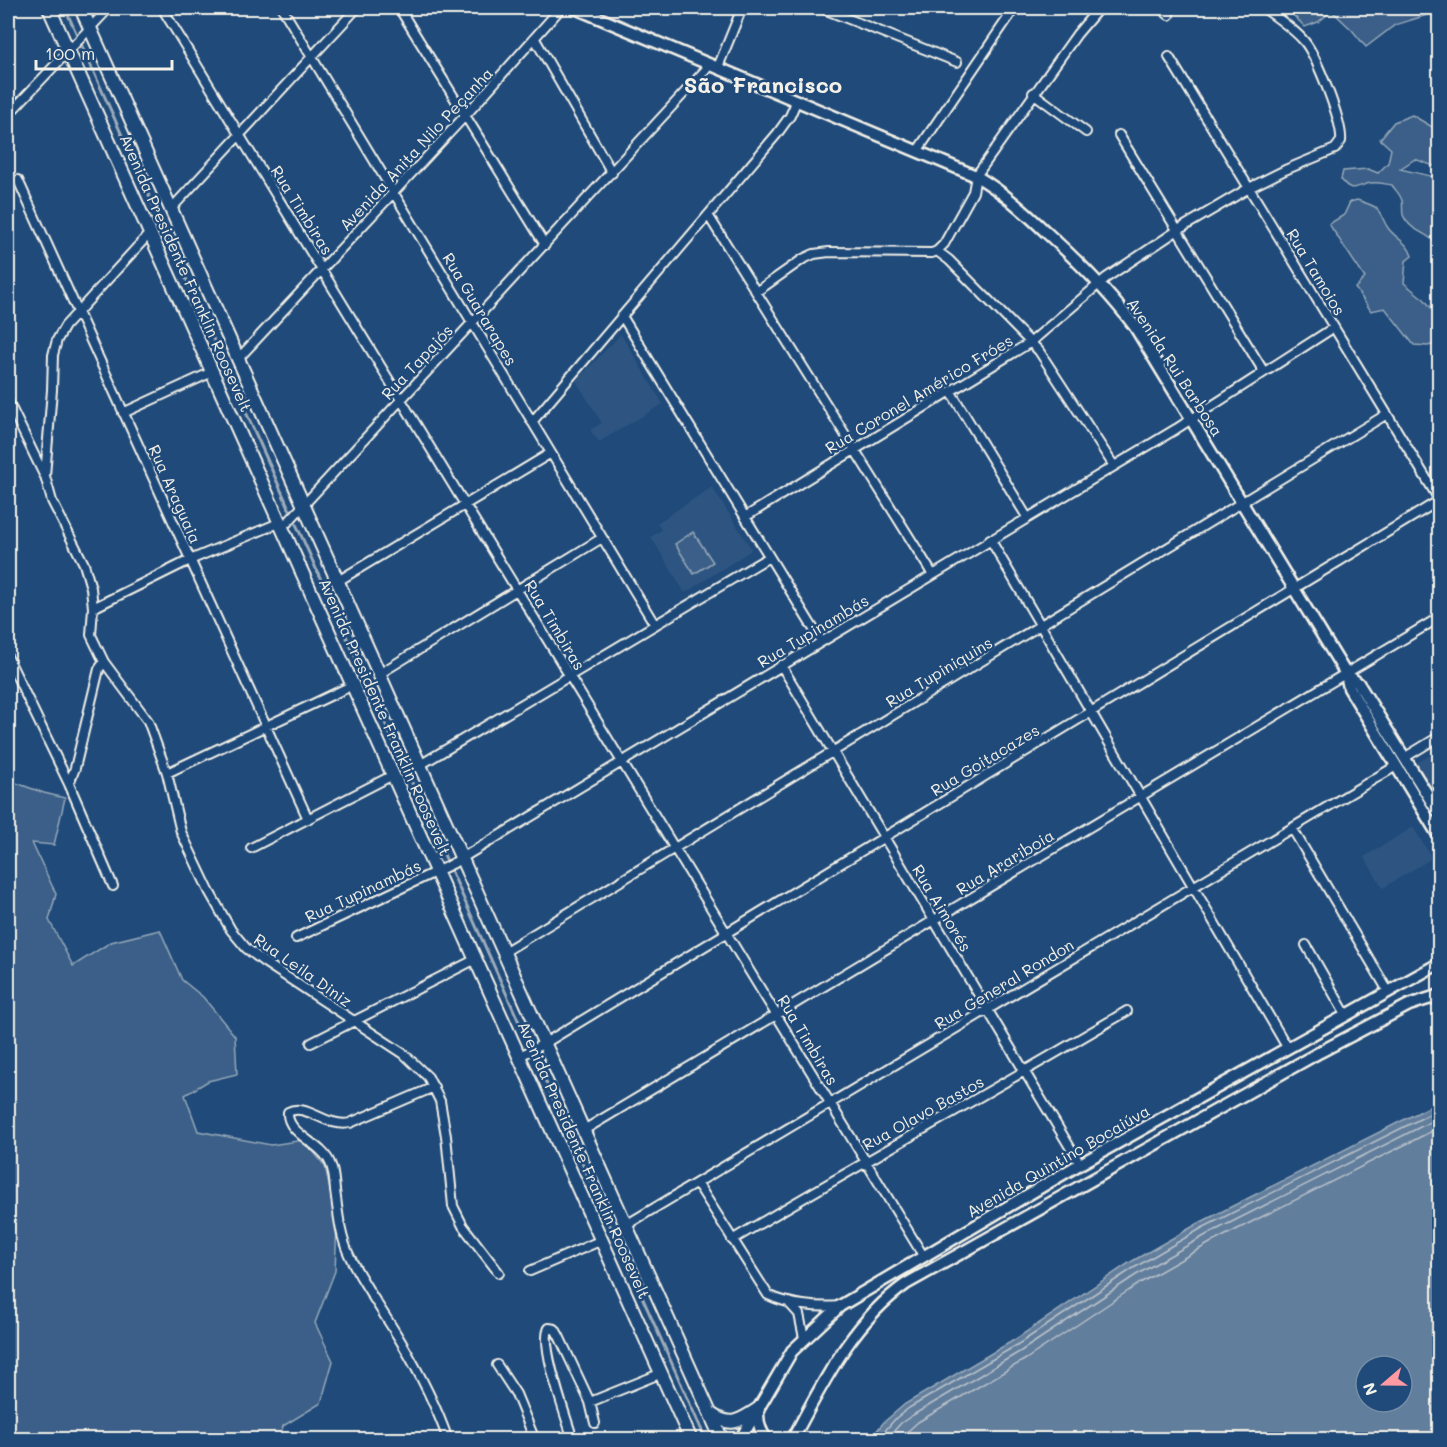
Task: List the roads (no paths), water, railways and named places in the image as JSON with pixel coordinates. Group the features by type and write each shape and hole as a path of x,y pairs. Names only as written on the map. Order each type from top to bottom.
{"main road":[{"name":"Avenida Presidente Franklin Roosevelt","path":"49,8 71,46 150,233 212,372 284,523 393,776 439,870 476,959 524,1054 602,1240 691,1440"},
{"name":"Avenida Presidente Franklin Roosevelt","path":"81,8 87,30 238,359 300,509 338,581 380,674 420,765 457,861 504,952 541,1046 584,1130 720,1436"},
{"name":"Avenida Rui Barbosa","path":"575,8 976,176 994,187 1020,209 1100,283 1135,327 1346,674 1349,688 1440,838"},
{"name":"Avenida Rui Barbosa","path":"1346,674 1358,683 1440,815"},
{"name":"Avenida Quintino Bocaiúva","path":"740,1440 784,1362 804,1338 840,1306 1080,1164 1440,963"},
{"name":"Avenida Quintino Bocaiúva","path":"792,1440 840,1355 860,1327 882,1303 906,1284 1310,1058 1409,1005 1440,995"},
{"path":"711,1414 721,1421 730,1423 747,1417 758,1409"},
{"path":"758,1409 758,1423 762,1434 768,1440"},
{"path":"786,1440 798,1429"}],"street":[{"path":"8,115 109,8"},
{"name":"Rua Timbiras","path":"162,8 924,1257"},
{"name":"Rua Guararapes","path":"282,8 655,625"},
{"path":"171,209 357,8"},
{"path":"399,8 544,245"},
{"name":"Avenida Anita Nilo Peçanha","path":"238,359 465,116 561,8"},
{"path":"714,65 742,8"},
{"path":"821,8 957,62"},
{"path":"918,150 1010,15 1012,8"},
{"path":"756,292 814,254 829,252 932,253 937,251 944,244 973,192 976,176 1077,34 1099,8"},
{"path":"1160,8 1169,15"},
{"name":"Rua Coronel Américo Fróes","path":"745,517 1031,342 1100,283 1178,230 1249,188 1335,149 1341,141 1339,121 1311,53 1304,41 1264,8"},
{"path":"535,39 612,172"},
{"name":"Rua Tamoios","path":"1169,57 1439,500"},
{"name":"Rua Tapajós","path":"93,608 190,560 284,523 300,509 714,65"},
{"path":"1034,93 1086,132"},
{"path":"532,422 777,134 790,116 797,100"},
{"path":"1119,135 1263,372"},
{"name":"Rua Araguaia","path":"18,180 308,819"},
{"path":"708,215 933,575"},
{"path":"45,476 53,355 57,340 65,326 150,233"},
{"path":"937,251 949,260 1039,351 1114,466"},
{"path":"622,316 821,641"},
{"name":"Rua Tupinambás","path":"296,938 457,861 1114,466 1333,328"},
{"path":"123,413 212,372"},
{"path":"951,392 1027,517"},
{"path":"8,401 45,476"},
{"name":"Rua Tupiniquins","path":"504,952 1387,414"},
{"path":"338,581 551,453"},
{"name":"Rua Leila Diniz","path":"45,476 52,501 84,564 91,588 93,608 91,635 104,662 148,721 167,773 181,832 209,891 231,930 246,948 264,962 417,1064 434,1087 440,1101 453,1206 463,1226 499,1273"},
{"name":"Rua Goitacazes","path":"524,1054 541,1046 726,932 885,838 1439,500"},
{"path":"380,674 602,538"},
{"path":"990,539 1287,1047"},
{"path":"420,765 769,557"},
{"name":"Rua Arariboia","path":"584,1130 1440,617"},
{"path":"8,658 69,784 113,886"},
{"path":"69,784 99,669 104,662"},
{"name":"Rua Aimorés","path":"781,665 1080,1164"},
{"path":"167,773 353,685"},
{"path":"1404,758 1440,736"},
{"name":"Rua General Rondon","path":"626,1225 1396,766"},
{"path":"251,848 393,776"},
{"path":"1292,828 1388,991"},
{"path":"1306,945 1346,1015"},
{"path":"311,1043 476,959"},
{"name":"Rua Olavo Bastos","path":"732,1240 1127,1011"},
{"path":"434,1087 341,1125 302,1109 295,1109 288,1113 288,1119 292,1129 305,1137 329,1161 346,1248 422,1379 441,1418 448,1440"},
{"path":"697,1182 768,1295 817,1307 840,1306"},
{"path":"530,1271 602,1240"},
{"path":"784,1300 799,1314 804,1338"},
{"path":"573,1440 547,1351 547,1331 552,1327 559,1336 590,1402 596,1423"},
{"path":"497,1365 516,1394 535,1440"},
{"path":"590,1402 662,1373"}],"water":[{"path":"1439,1102 1439,1439 870,1439 884,1422 905,1404 1014,1340 1129,1263 1199,1223"}],"waterway":[{"path":"65,8 703,1433"}],"district":[{"name":"São Francisco","path":"763,85"}]}
